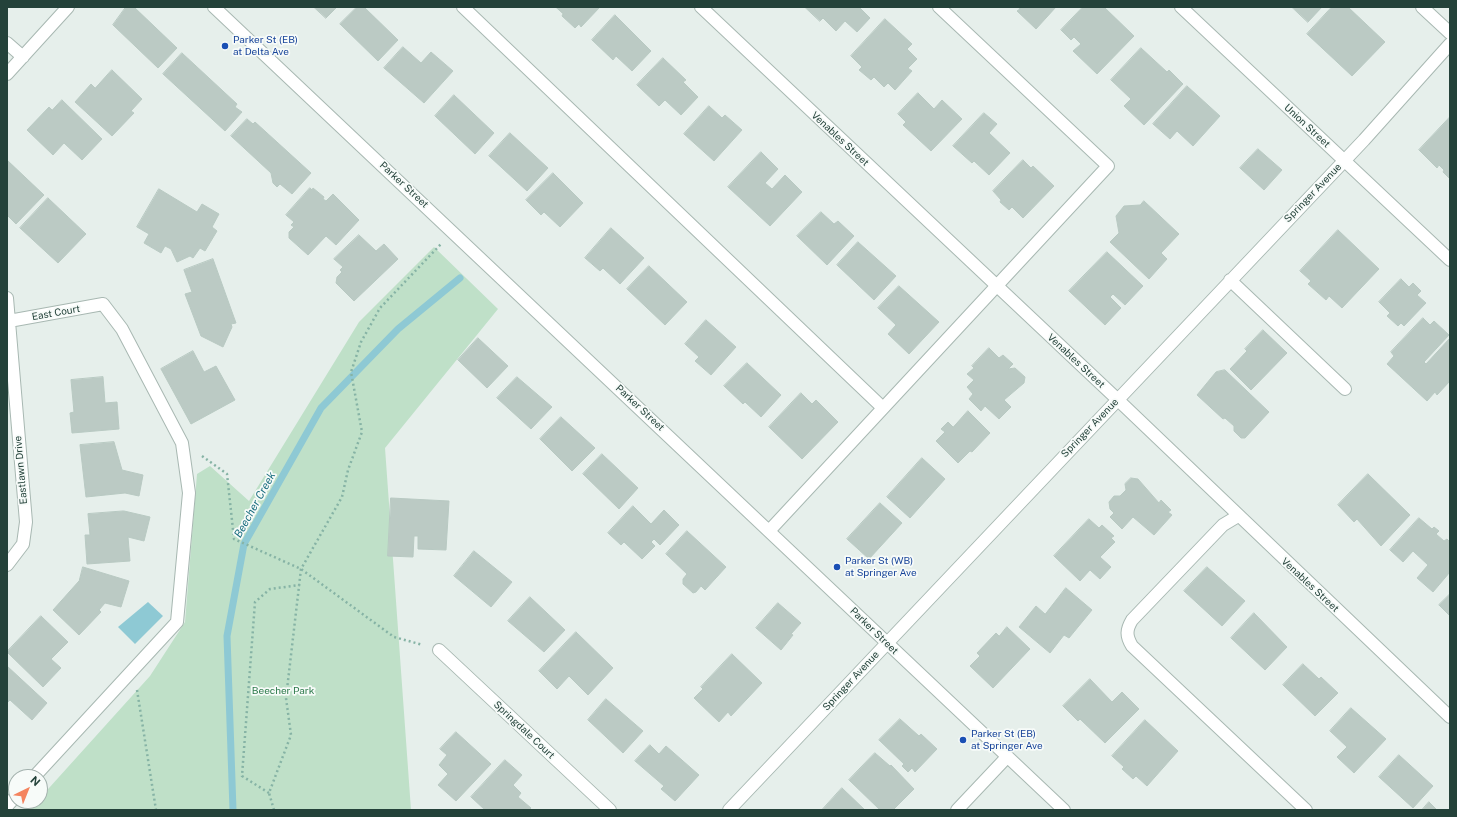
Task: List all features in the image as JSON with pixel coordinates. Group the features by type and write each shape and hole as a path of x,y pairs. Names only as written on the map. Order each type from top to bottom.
{"street":[{"path":"7,74 68,7"},
{"name":"Parker Street","path":"214,7 453,231 886,643 1064,810"},
{"path":"463,7 883,408"},
{"name":"Venables Street","path":"701,7 1117,399 1450,717"},
{"path":"769,531 1108,166 939,7"},
{"name":"Union Street","path":"1181,7 1450,260"},
{"path":"1422,7 1450,33"},
{"path":"7,43 23,57"},
{"name":"Springer Avenue","path":"729,810 1344,161 1450,44"},
{"path":"1230,280 1344,389"},
{"name":"Eastlawn Drive","path":"7,298 11,402 26,522 23,544 7,565"},
{"name":"East Court","path":"9,321 104,304 122,329 182,443"},
{"path":"41,769 177,622 189,493 182,443"},
{"path":"1238,516 1223,525 1132,620 1127,628 1127,637 1132,646 1306,810"},
{"name":"Springdale Court","path":"438,650 610,810"},
{"path":"957,810 1008,757"}],"path":[{"path":"274,810 269,793 291,735 286,698 301,569 342,497 348,470 362,432 352,372 361,342 380,308 453,231"},
{"path":"182,443 227,474 234,539 301,569 394,637 438,650"},
{"path":"269,793 242,776 256,602 270,589 300,585"},
{"path":"134,669 156,810"}],"green space":[{"name":"Beecher Park","path":"434,247 498,309 385,448 411,810 29,810 48,809 48,789 150,676 185,622 197,474 210,466 249,501 359,322"}],"water":[{"path":"148,602 163,616 135,644 118,627"}],"building":[{"path":"126,7 134,7 177,48 158,68 113,25"},
{"path":"314,7 337,7 326,18"},
{"path":"357,7 364,7 398,40 378,61 340,24"},
{"path":"556,7 600,7 581,27 579,24 575,28 562,16 563,14"},
{"path":"805,7 859,7 870,18 857,32 845,21 836,31 823,18 820,21"},
{"path":"1018,7 1056,7 1036,29 1017,11 1020,9"},
{"path":"1083,7 1100,7 1101,9 1104,7 1134,36 1097,74 1073,51 1081,44 1074,37 1071,40 1061,30"},
{"path":"1292,7 1322,7 1308,22"},
{"path":"1332,7 1348,7 1385,42 1352,76 1307,34"},
{"path":"615,15 651,51 632,71 616,56 613,60 592,40"},
{"path":"885,19 912,44 907,49 917,59 908,68 912,71 895,90 888,83 884,87 874,77 871,80 859,70 862,67 851,56"},
{"path":"403,47 421,63 431,52 453,71 424,103 384,68"},
{"path":"1141,48 1167,72 1169,70 1183,84 1144,125 1124,106 1131,99 1111,80"},
{"path":"182,53 237,104 235,107 242,112 225,131 163,74"},
{"path":"663,58 686,80 683,82 698,97 681,115 665,100 659,106 637,85"},
{"path":"112,70 142,99 131,111 134,113 112,136 75,102 91,84 95,88"},
{"path":"1187,86 1220,116 1193,146 1177,131 1170,139 1153,124"},
{"path":"918,93 934,109 942,100 962,119 931,151 903,125 906,122 898,114"},
{"path":"454,95 494,133 475,154 435,116"},
{"path":"62,100 102,139 82,160 64,143 53,155 27,130 49,107 52,110"},
{"path":"709,106 722,118 725,115 742,130 714,161 684,134"},
{"path":"984,113 997,124 989,133 1010,153 989,175 974,161 972,163 953,146"},
{"path":"1450,117 1450,179 1439,165 1437,168 1419,150"},
{"path":"247,119 253,124 255,122 311,173 292,194 280,184 277,187 273,183 271,173 231,136"},
{"path":"510,133 548,168 527,191 489,156"},
{"path":"1258,149 1282,170 1264,190 1240,168"},
{"path":"761,152 778,169 765,183 772,189 785,175 802,192 770,226 728,187"},
{"path":"7,160 44,195 16,224 7,215"},
{"path":"1023,160 1031,168 1033,166 1054,186 1023,218 1012,207 1009,210 1000,202 1001,200 993,191"},
{"path":"553,173 583,203 560,227 544,212 541,215 526,200"},
{"path":"310,188 312,190 313,188 324,197 323,199 326,201 333,194 359,220 336,245 326,236 308,255 289,238 289,232 294,227 291,225 294,222 286,215"},
{"path":"159,189 197,212 202,204 219,214 212,227 217,231 205,251 200,248 193,258 190,256 177,262 171,249 165,246 161,253 144,243 149,234 137,227"},
{"path":"48,198 86,234 58,263 20,228"},
{"path":"1144,201 1179,234 1161,253 1167,259 1149,279 1110,242 1119,233 1116,216 1124,206 1140,205"},
{"path":"821,212 834,224 838,221 854,236 827,265 797,236"},
{"path":"611,228 644,258 620,284 603,268 600,271 585,258"},
{"path":"1338,230 1379,269 1342,308 1329,296 1326,300 1308,284 1311,281 1300,271"},
{"path":"359,235 376,251 384,244 398,259 354,301 336,283 337,277 342,272 340,270 343,267 334,259"},
{"path":"858,242 896,276 874,300 837,265"},
{"path":"1107,252 1143,286 1125,305 1113,294 1110,297 1121,308 1105,325 1069,291"},
{"path":"213,259 236,323 231,324 232,327 223,347 201,336 185,294 192,292 184,270"},
{"path":"649,266 687,302 665,325 627,289"},
{"path":"1401,279 1409,287 1413,283 1421,291 1417,295 1426,303 1404,326 1401,323 1398,326 1387,316 1390,313 1379,302"},
{"path":"899,286 939,322 909,354 888,334 896,325 878,308"},
{"path":"1423,318 1430,325 1434,321 1449,335 1424,362 1426,364 1450,338 1450,381 1437,395 1435,392 1427,401 1387,364 1394,356 1391,352"},
{"path":"706,320 736,347 711,375 695,361 699,357 685,344"},
{"path":"1263,330 1287,353 1251,390 1230,369 1247,351 1245,349"},
{"path":"478,338 508,366 487,388 458,360"},
{"path":"989,348 999,358 1003,355 1013,364 1008,369 1015,368 1025,377 1024,383 1004,400 1011,407 999,419 985,406 981,411 969,399 973,394 967,387 974,380 967,374 974,368 972,366"},
{"path":"193,351 204,372 216,366 235,400 191,424 161,369"},
{"path":"747,363 781,395 761,417 745,402 743,404 724,386"},
{"path":"1225,370 1269,412 1245,438 1241,438 1234,431 1234,426 1225,418 1223,419 1197,395 1216,372"},
{"path":"103,377 105,403 117,402 119,429 72,433 70,413 74,412 71,380"},
{"path":"517,377 552,407 531,429 497,398"},
{"path":"801,393 812,404 816,400 838,422 802,459 769,427"},
{"path":"968,411 990,433 972,452 970,451 958,463 936,441 945,432 941,429 948,422 953,427"},
{"path":"561,417 595,448 572,471 540,439"},
{"path":"114,442 122,470 143,475 139,496 125,493 86,497 80,445"},
{"path":"602,454 638,488 619,509 583,474"},
{"path":"922,458 945,479 910,518 887,497"},
{"path":"1368,474 1410,515 1381,546 1357,519 1354,522 1338,505"},
{"path":"1131,478 1138,479 1159,503 1161,500 1171,510 1168,512 1172,515 1154,535 1133,517 1122,529 1110,517 1114,513 1110,509 1109,502 1114,496 1120,496 1126,490 1125,484"},
{"path":"391,498 449,501 446,550 418,549 418,536 414,536 413,557 388,556"},
{"path":"880,503 902,523 869,559 847,539"},
{"path":"633,506 651,524 664,510 679,525 660,545 654,539 651,542 655,546 642,559 624,542 621,545 608,533"},
{"path":"124,511 150,517 144,541 128,537 130,561 87,564 85,535 90,535 88,514"},
{"path":"1419,518 1432,529 1434,527 1439,531 1436,534 1444,541 1447,539 1450,542 1450,572 1433,592 1417,578 1428,565 1413,551 1403,562 1390,550"},
{"path":"1089,519 1099,528 1102,525 1114,536 1111,538 1115,542 1100,557 1111,567 1100,579 1090,570 1080,581 1054,556"},
{"path":"687,531 726,567 705,590 701,586 696,592 693,593 683,584 683,579 687,574 666,554"},
{"path":"474,551 512,582 491,607 454,576"},
{"path":"83,567 129,581 121,607 105,603 99,610 101,612 79,635 53,610 79,581"},
{"path":"1207,567 1245,601 1222,626 1184,591"},
{"path":"1066,588 1092,610 1069,638 1064,635 1050,653 1019,627 1036,606 1045,614"},
{"path":"1450,594 1450,616 1439,605"},
{"path":"530,597 565,630 544,652 508,621"},
{"path":"778,603 801,623 791,634 793,635 781,650 756,628"},
{"path":"1254,613 1287,647 1265,670 1231,638"},
{"path":"41,616 68,642 51,659 61,668 43,687 7,652"},
{"path":"1007,627 1030,649 993,688 970,666 980,656 977,653 996,633 999,636"},
{"path":"576,632 613,668 588,695 569,676 557,689 539,671"},
{"path":"732,654 762,683 731,716 728,712 719,722 694,698 703,689 701,687"},
{"path":"1303,664 1319,679 1321,677 1338,693 1315,716 1283,685"},
{"path":"7,666 47,703 32,720 10,700 7,703"},
{"path":"1090,679 1112,702 1122,692 1139,709 1105,743 1080,719 1078,721 1063,706"},
{"path":"606,699 643,731 623,753 588,720"},
{"path":"1351,708 1386,739 1354,773 1337,757 1347,747 1330,731"},
{"path":"900,719 919,736 921,734 937,749 915,772 912,768 908,772 902,766 904,764 879,740"},
{"path":"1145,720 1178,751 1147,786 1136,776 1133,779 1122,769 1124,767 1112,756"},
{"path":"456,732 491,764 456,801 438,785 448,774 439,765 447,755 440,749"},
{"path":"650,745 659,754 666,746 699,775 675,801 661,789 664,786 635,761"},
{"path":"875,753 890,766 891,765 914,789 893,810 880,810 849,780"},
{"path":"1399,755 1433,786 1413,808 1379,777"},
{"path":"505,760 522,775 513,785 521,793 518,797 531,808 529,810 485,810 471,797"},
{"path":"842,788 865,810 822,810"},
{"path":"1429,802 1437,810 1422,810"}],"waterway":[{"name":"Beecher Creek","path":"233,810 227,636 244,544 321,408 398,329 460,278"}],"place":[{"name":"Parker St (EB) at Delta Ave","path":"225,46"},
{"name":"Parker St (WB) at Springer Ave","path":"837,567"},
{"name":"Parker St (EB) at Springer Ave","path":"963,740"}]}
